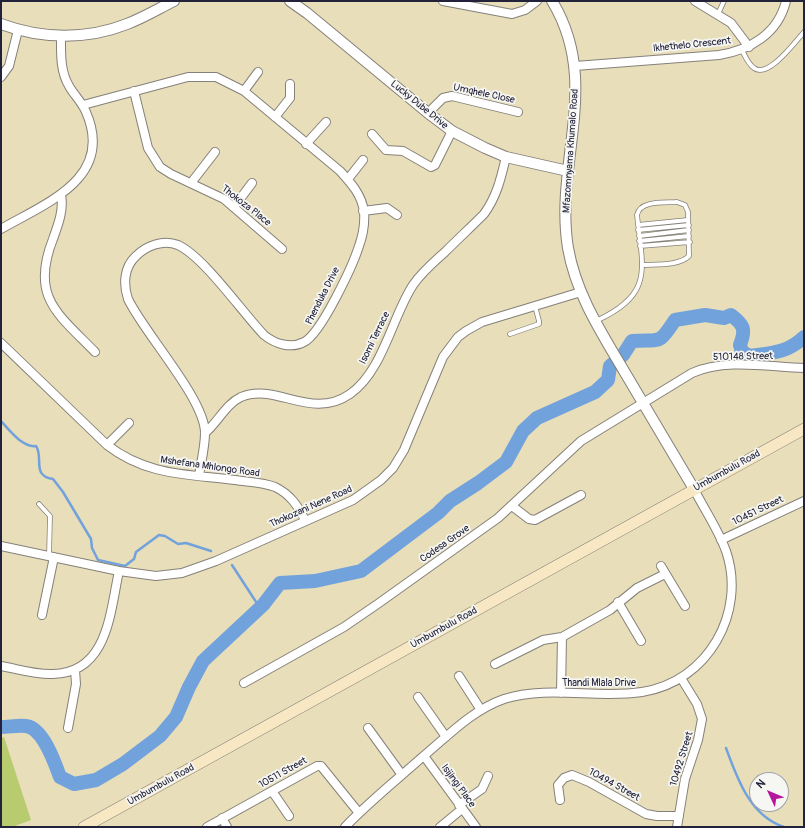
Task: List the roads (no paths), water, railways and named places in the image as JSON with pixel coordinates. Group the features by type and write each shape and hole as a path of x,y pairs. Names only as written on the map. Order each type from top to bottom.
{"main road":[{"name":"Umbumbulu Road","path":"84,827 804,429"}],"street":[{"path":"1,24 18,30 61,36 94,33 114,29 144,17 174,1"},
{"name":"Lucky Dube Drive","path":"290,1 307,13 452,131 506,157 568,171"},
{"path":"443,1 512,14 525,10 537,1"},
{"name":"Mfazomnyama Khumalo Road","path":"552,1 565,26 575,66 576,94 566,201 568,247 581,292 595,322 612,352 694,489"},
{"path":"695,1 731,23 746,48"},
{"name":"Ikhethelo Crescent","path":"575,66 718,54 746,48 764,37 777,22 786,1"},
{"path":"1,77 10,66 18,30"},
{"path":"1,229 61,195 79,178 87,165 91,152 92,137 90,125 83,105 70,88 64,76 61,36"},
{"path":"244,91 258,72"},
{"name":"Phenduka Drive","path":"83,105 134,90 199,75 216,76 244,91 348,179 358,194 363,211 364,225 359,247 326,316 314,334 303,343 296,345 278,343 264,335 192,254 176,245 164,243 152,245 131,261 125,283 128,299 195,402 200,413 205,433 199,476"},
{"path":"275,117 290,98 290,84"},
{"name":"Thokoza Place","path":"134,90 143,131 152,156 165,170 215,193 234,207 282,248"},
{"name":"Umqhele Close","path":"428,113 444,98 452,96 518,112"},
{"path":"306,144 326,122"},
{"path":"372,134 386,150 403,151 431,167 435,165 452,131"},
{"path":"191,183 215,152"},
{"name":"Isomi Terrace","path":"205,433 218,421 232,403 249,395 268,395 304,403 322,404 343,398 358,387 370,372 407,296 418,278 484,214 491,204 500,183 506,157"},
{"path":"348,179 363,160"},
{"path":"234,207 252,183"},
{"path":"61,195 61,215 47,257 45,281 46,291 51,304 58,314 95,352"},
{"path":"363,211 387,208 397,215"},
{"name":"Thokozani Nene Road","path":"1,546 51,557 156,576 170,575 196,569 363,494 393,468 404,450 437,369 458,337 482,322 581,292"},
{"name":"Mshefana Mhlongo Road","path":"1,342 107,445 126,458 148,468 273,486 293,500 305,520"},
{"name":"510148 Street","path":"643,403 692,373 711,367 742,365 804,368"},
{"name":"Codesa Grove","path":"244,683 344,626 485,528 512,506 581,441 643,403"},
{"path":"107,445 129,423"},
{"name":"Thandi Mlala Drive","path":"345,827 446,737 481,710 492,704 517,696 561,693 642,692 661,687 681,678 696,667 712,649 720,636 729,612 732,589 726,551 694,489"},
{"path":"512,506 529,519 535,520 581,494"},
{"name":"10451 Street","path":"721,540 804,501"},
{"path":"42,615 51,557"},
{"path":"661,566 685,606"},
{"path":"1,666 51,674 76,670 92,657 102,642 119,570"},
{"path":"495,664 543,640 562,637 602,615 644,584 666,574"},
{"path":"618,602 641,641"},
{"path":"561,693 562,637"},
{"path":"68,728 76,684 76,670"},
{"path":"460,676 481,710"},
{"name":"10492 Street","path":"677,827 685,779 698,740 702,718 697,704 681,678"},
{"path":"418,697 446,737"},
{"path":"368,728 402,775"},
{"name":"Isijingi Place","path":"424,756 476,827"},
{"name":"10511 Street","path":"206,827 320,766 359,813"},
{"name":"10494 Street","path":"560,800 558,784 564,778 572,775 589,782 646,814 679,816"},
{"path":"440,827 482,789 488,776"},
{"path":"272,791 289,816"},
{"path":"222,818 227,827"}],"lane":[{"path":"718,14 724,1"},
{"path":"746,48 753,68 757,70 766,70 775,63 804,32"},
{"path":"595,322 620,309 632,298 642,274 637,215 640,209 646,205 677,202 682,203 687,209 691,253 685,259 642,266"},
{"path":"638,227 688,222"},
{"path":"639,236 689,230"},
{"path":"640,244 690,236"},
{"path":"640,244 690,242"},
{"path":"510,334 538,324 535,305"},
{"path":"39,504 50,516 51,557"}],"waterway":[{"path":"1,727 26,726 32,728 38,733 48,747 60,777 74,784 96,780 123,764 160,736 176,717 189,687 203,661 263,605 280,583 315,581 361,571 438,513 450,501 478,483 506,462 523,431 537,418 595,392 608,380 610,366 623,355 632,341 658,340 662,338 675,320 705,315 724,318 731,315 739,322 743,328 743,335 740,345 742,352 750,356 772,353 785,349 804,337"},
{"path":"1,421 21,441 31,446 36,446 39,455 39,466 42,474 53,479 63,492 91,539 92,548 98,560 125,566 134,559 136,552 159,535 165,536 178,544 186,543 211,551"},
{"path":"232,565 260,608"},
{"path":"726,748 746,795 762,814 772,822 784,827"}]}
